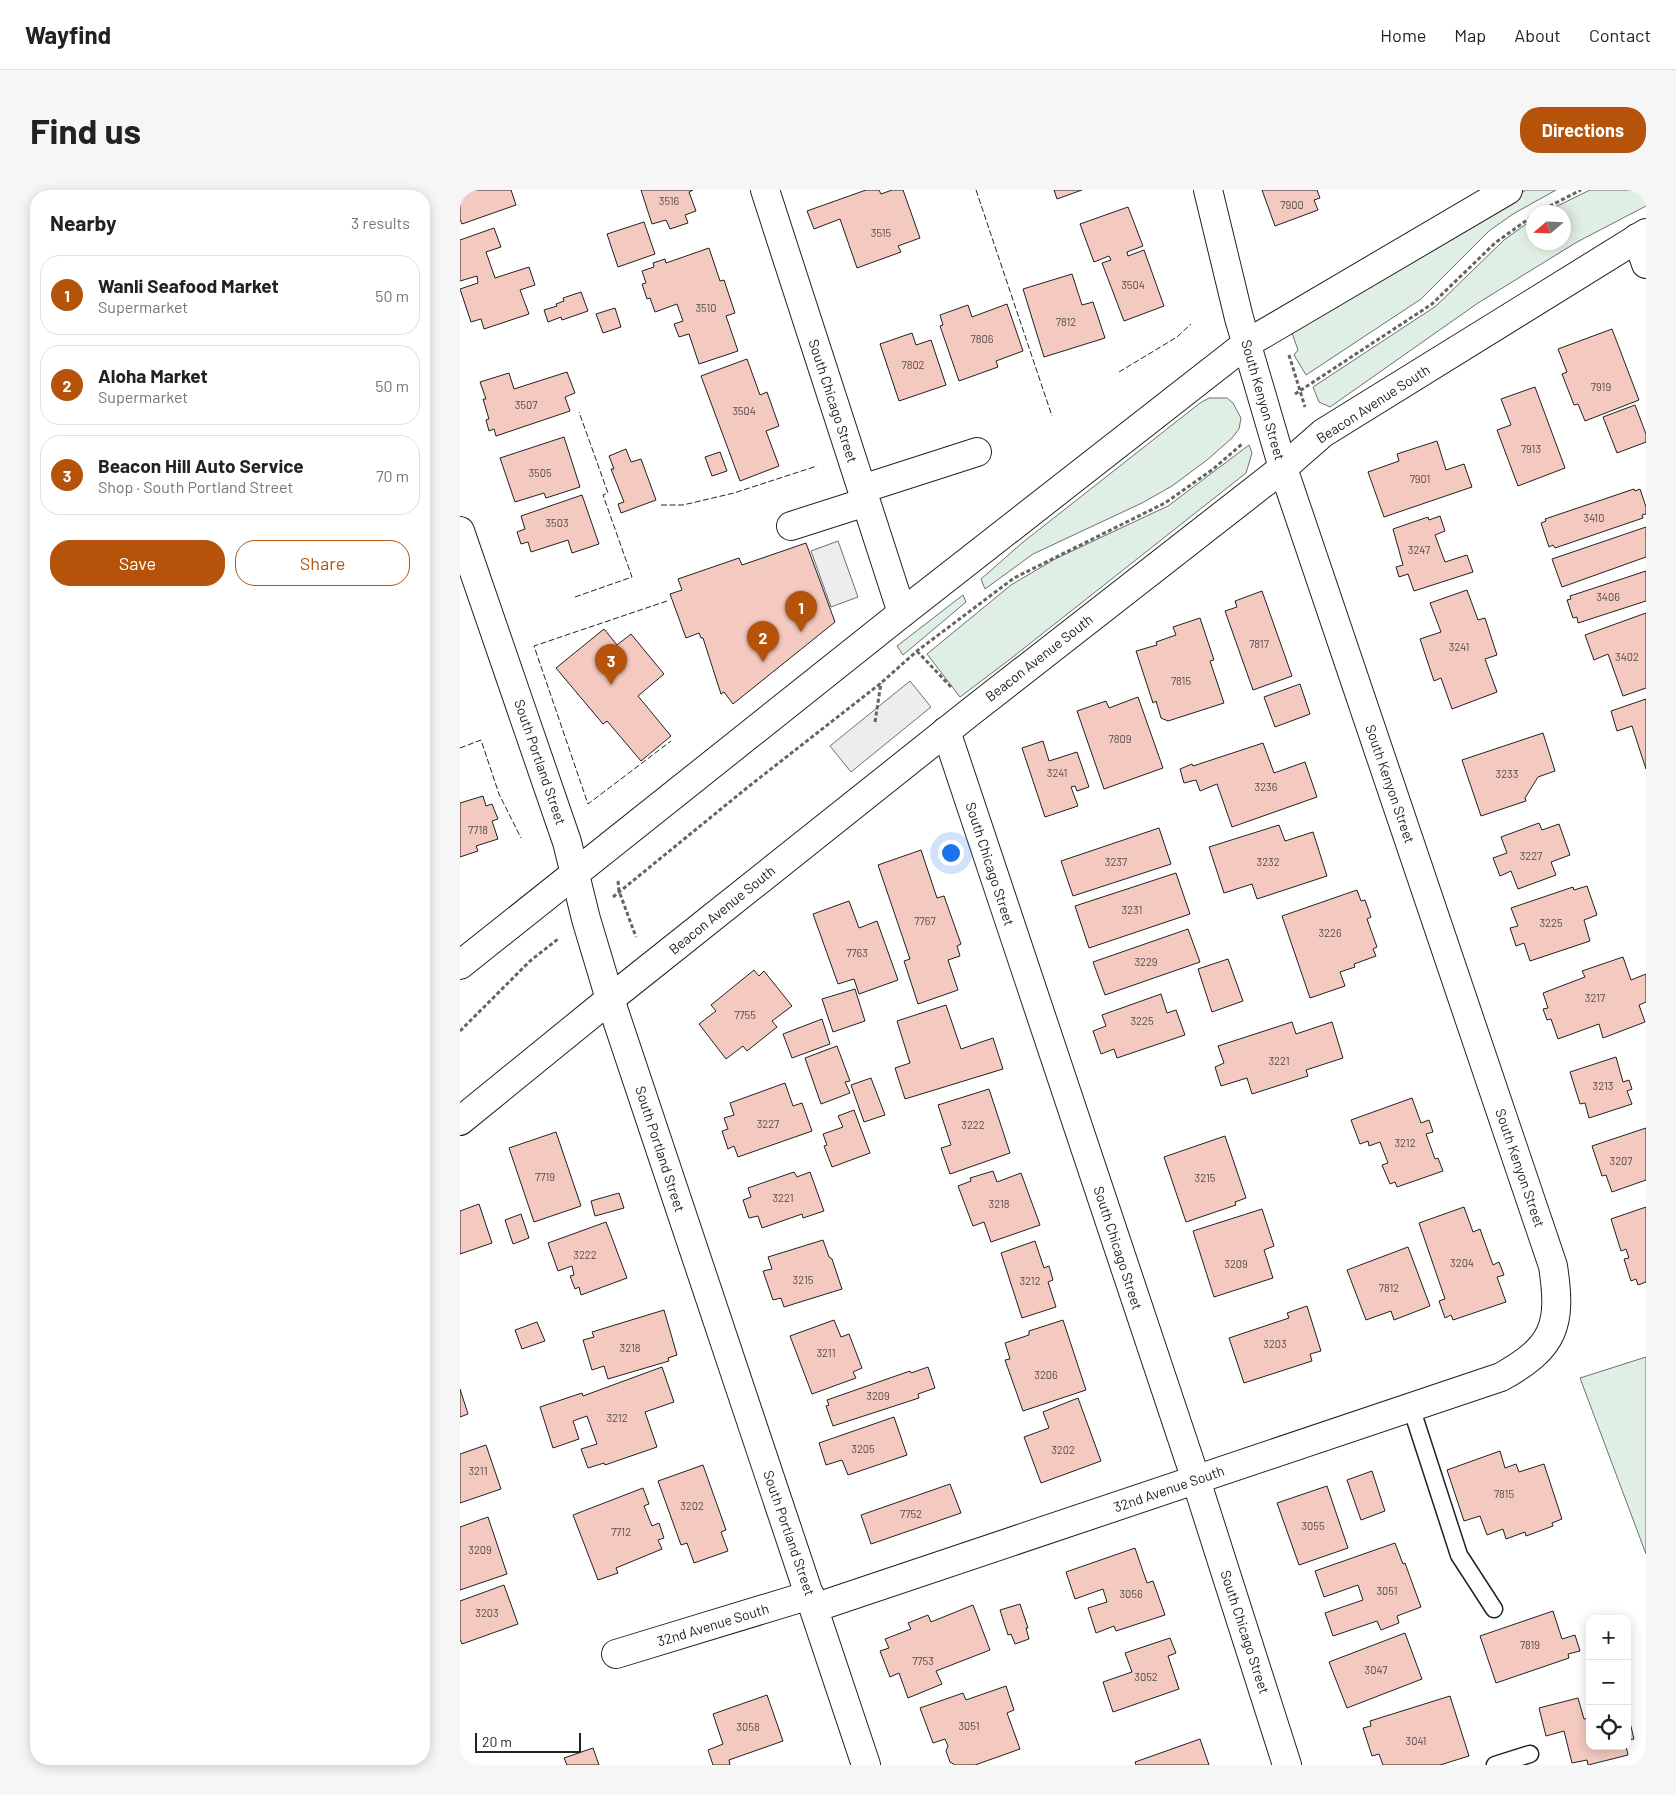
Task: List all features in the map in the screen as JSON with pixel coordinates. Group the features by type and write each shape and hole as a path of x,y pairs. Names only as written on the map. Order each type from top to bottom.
{"street":[{"name":"South Chicago Street","path":"765,190 902,613"},
{"name":"South Kenyon Street","path":"1208,190 1246,344 1283,468 1553,1266 1558,1295 1556,1320 1549,1337 1536,1353 1521,1366"},
{"path":"460,965 902,613 1246,344 1508,190"},
{"path":"1642,236 1646,264"},
{"name":"Beacon Avenue South","path":"460,1122 610,999 946,731 1283,468 1323,433 1642,236"},
{"path":"791,526 864,495 977,452"},
{"name":"South Portland Street","path":"460,530 567,842 586,918 610,999 866,1765"},
{"name":"South Chicago Street","path":"946,731 1196,1480 1287,1765"},
{"name":"32nd Avenue South","path":"616,1654 812,1601 1196,1480 1501,1377 1521,1366"}],"lane":[{"path":"1411,1407 1459,1555 1494,1609"},
{"path":"1495,1765 1530,1754"}],"path":[{"path":"1552,205 1581,190"},
{"path":"1293,396 1432,304 1495,243 1526,221"},
{"path":"1289,354 1308,414"},
{"path":"608,902 619,891 881,683 917,652 1014,578 1165,504 1212,470 1249,439"},
{"path":"917,652 957,693"},
{"path":"875,722 881,683"},
{"path":"617,878 619,891 638,942"},
{"path":"460,1031 530,961 564,934"}],"green space":[{"path":"1526,190 1556,190 1526,205 1489,231 1421,299 1306,375 1294,355 1298,350 1292,333 1366,283"},
{"path":"1590,190 1646,190 1646,206 1571,246 1571,205 1559,205"},
{"path":"1526,224 1526,250 1564,250 1478,303 1330,407 1319,402 1313,387 1436,306 1504,240"},
{"path":"1209,398 1227,398 1233,403 1241,418 1239,429 1232,438 1207,460 1172,486 1142,503 1033,554 985,589 981,579 1022,543 1200,403"},
{"path":"1249,445 1252,453 1246,473 960,697 927,654 1011,585 1055,559 1168,506"},
{"path":"963,595 966,602 903,655 897,646"},
{"path":"1646,1357 1646,1554 1580,1378"}],"shaded area":[{"path":"838,541 858,597 831,607 811,551"},
{"path":"910,681 931,707 851,772 830,746"}],"building":[{"path":"460,190 511,190 516,205 462,224 460,219"},
{"path":"641,190 693,190 689,192 696,211 685,215 688,223 670,229 666,220 652,224"},
{"path":"866,190 879,190 881,194 892,190 903,190 920,238 898,246 901,252 857,268 840,219 814,229 807,211"},
{"path":"1054,190 1082,190 1057,199"},
{"path":"1262,190 1317,190 1320,198 1314,200 1318,210 1275,226"},
{"path":"1128,207 1143,246 1127,252 1128,256 1144,250 1164,306 1124,321 1102,263 1111,260 1109,256 1094,262 1080,224"},
{"path":"644,222 655,254 618,267 607,234"},
{"path":"494,228 501,247 486,252 495,278 529,267 535,285 520,290 529,314 484,329 481,319 471,322 460,289 478,283 477,276 460,281 460,240"},
{"path":"709,248 720,281 724,280 735,313 726,316 738,351 699,364 689,334 679,337 674,324 683,321 677,304 655,312 650,298 647,299 642,284 646,283 642,271 654,267 653,263 665,259 666,263"},
{"path":"1072,274 1082,305 1093,302 1105,338 1044,357 1023,289"},
{"path":"581,292 588,311 562,320 561,317 548,322 544,310 557,306 556,304 564,301 563,298"},
{"path":"1007,304 1023,351 996,361 998,367 959,381 940,326 943,325 940,315 968,305 972,317"},
{"path":"615,308 621,327 603,333 596,314"},
{"path":"1612,329 1639,400 1585,421 1578,404 1574,405 1562,374 1567,372 1558,349"},
{"path":"912,333 916,345 931,340 946,385 899,401 880,344"},
{"path":"747,359 760,395 767,392 779,426 766,431 779,466 740,481 701,376"},
{"path":"567,372 575,393 565,397 570,411 496,436 494,429 489,431 486,420 489,419 483,399 486,399 480,382 509,373 514,389"},
{"path":"1535,387 1565,468 1518,486 1497,430 1511,425 1501,399"},
{"path":"1635,405 1646,434 1646,442 1617,453 1603,417"},
{"path":"564,437 580,487 546,498 544,493 515,502 500,458"},
{"path":"1437,441 1446,470 1464,464 1472,487 1384,517 1368,472 1399,461 1397,454"},
{"path":"626,449 631,462 641,459 656,500 621,513 618,504 624,502 611,469 614,469 609,456"},
{"path":"720,452 727,471 712,476 705,457"},
{"path":"1634,489 1635,491 1640,489 1646,507 1646,514 1642,515 1643,518 1555,548 1553,545 1549,547 1541,523 1546,521 1545,519"},
{"path":"582,495 599,544 572,553 568,540 531,552 528,542 521,544 517,532 525,529 521,516"},
{"path":"1440,516 1445,531 1435,535 1445,562 1467,555 1473,572 1414,591 1408,574 1399,577 1396,567 1403,565 1393,529 1428,517 1429,520"},
{"path":"1646,527 1646,557 1562,587 1552,559"},
{"path":"806,543 835,622 733,704 724,692 721,694 703,638 701,638 699,633 686,638 670,594 682,590 678,579 739,558 742,565"},
{"path":"1646,571 1646,601 1578,623 1577,617 1573,618 1567,600 1571,599 1570,596"},
{"path":"1467,590 1478,620 1485,618 1497,655 1485,659 1497,692 1452,709 1441,678 1434,681 1420,639 1441,632 1430,603"},
{"path":"1262,591 1292,676 1253,690 1225,611 1237,607 1235,601"},
{"path":"1646,613 1646,688 1623,696 1608,654 1594,660 1585,635"},
{"path":"1200,618 1214,660 1210,661 1224,703 1168,721 1161,718 1156,701 1153,703 1136,651 1157,645 1156,642 1176,635 1173,627"},
{"path":"604,629 617,645 631,634 664,674 638,696 671,736 641,761 607,721 603,724 556,668"},
{"path":"1300,684 1310,714 1275,727 1264,697"},
{"path":"1138,697 1163,768 1104,789 1077,711 1106,701 1109,708"},
{"path":"1646,699 1646,769 1632,726 1617,731 1611,711"},
{"path":"1543,733 1555,771 1538,777 1525,798 1526,801 1481,816 1462,760"},
{"path":"1043,741 1049,761 1077,752 1089,787 1077,791 1075,786 1071,787 1078,806 1045,817 1022,748"},
{"path":"1263,743 1274,773 1305,762 1317,797 1232,827 1217,784 1200,791 1196,780 1184,783 1180,769"},
{"path":"483,796 486,806 492,804 498,819 492,821 498,839 476,846 478,851 460,857 460,803"},
{"path":"1539,823 1542,830 1559,824 1570,855 1551,862 1556,875 1518,889 1511,871 1500,876 1493,858 1507,853 1501,837"},
{"path":"1279,825 1285,841 1313,832 1327,876 1257,899 1252,884 1224,893 1209,847"},
{"path":"1159,828 1171,864 1073,896 1061,861"},
{"path":"921,850 937,898 944,896 961,944 957,946 960,956 948,960 958,990 918,1004 904,961 910,959 878,865"},
{"path":"1176,873 1190,914 1089,948 1075,906"},
{"path":"1587,886 1597,915 1584,920 1590,941 1530,961 1524,943 1516,946 1510,928 1518,926 1511,908 1573,887 1574,890"},
{"path":"1357,890 1361,901 1365,900 1371,917 1367,919 1377,947 1373,949 1376,956 1354,964 1355,967 1340,972 1345,986 1310,998 1282,916"},
{"path":"849,901 859,928 877,921 898,980 859,994 854,979 838,984 813,914"},
{"path":"1188,929 1200,962 1105,995 1093,962"},
{"path":"1623,957 1631,980 1646,974 1646,1002 1639,1005 1645,1022 1603,1038 1599,1024 1558,1039 1551,1019 1547,1020 1543,1009 1548,1008 1543,993 1585,977 1582,971"},
{"path":"1228,959 1243,1001 1212,1012 1198,969"},
{"path":"754,970 759,976 764,971 792,1006 772,1021 777,1027 747,1051 743,1046 726,1059 699,1024 716,1011 711,1005"},
{"path":"855,989 865,1021 833,1032 822,999"},
{"path":"1161,994 1167,1013 1176,1010 1185,1035 1117,1058 1114,1049 1101,1054 1093,1031 1106,1026 1102,1015"},
{"path":"946,1005 961,1049 993,1038 1003,1069 905,1099 895,1068 910,1063 897,1021"},
{"path":"822,1019 830,1044 792,1058 783,1034"},
{"path":"1292,1022 1296,1034 1332,1022 1343,1058 1306,1070 1308,1076 1252,1094 1247,1078 1221,1086 1215,1067 1224,1063 1218,1046"},
{"path":"837,1046 850,1081 845,1082 850,1093 821,1104 805,1058"},
{"path":"1616,1057 1623,1082 1629,1080 1632,1089 1627,1091 1632,1104 1589,1118 1585,1103 1580,1104 1570,1072"},
{"path":"871,1078 885,1115 864,1122 851,1085"},
{"path":"785,1083 793,1106 802,1103 812,1131 738,1157 734,1146 728,1149 722,1131 728,1129 724,1118 734,1115 730,1103"},
{"path":"989,1089 1010,1153 950,1174 941,1148 951,1145 938,1105"},
{"path":"1412,1098 1421,1123 1429,1120 1433,1132 1426,1134 1435,1159 1438,1158 1443,1171 1397,1187 1395,1182 1390,1184 1382,1165 1388,1163 1380,1142 1369,1146 1368,1141 1360,1144 1351,1120"},
{"path":"854,1110 870,1153 832,1167 824,1146 827,1145 823,1134 843,1127 838,1116"},
{"path":"1646,1128 1646,1180 1612,1192 1606,1175 1602,1176 1592,1146"},
{"path":"556,1132 581,1206 534,1222 509,1148"},
{"path":"1225,1136 1246,1198 1235,1202 1236,1205 1186,1222 1164,1157"},
{"path":"993,1171 997,1182 1021,1173 1040,1225 991,1242 984,1222 973,1226 958,1186 971,1181 970,1178"},
{"path":"794,1172 797,1177 810,1172 824,1211 803,1218 802,1214 762,1228 758,1216 749,1218 743,1200 751,1197 748,1188"},
{"path":"619,1193 624,1208 595,1216 591,1201"},
{"path":"479,1204 492,1243 460,1254 460,1211"},
{"path":"1464,1207 1473,1232 1480,1229 1493,1265 1499,1262 1504,1275 1497,1277 1506,1302 1453,1320 1451,1315 1445,1318 1439,1301 1445,1299 1419,1223"},
{"path":"1646,1207 1646,1282 1638,1285 1636,1279 1631,1281 1624,1259 1629,1258 1626,1249 1621,1251 1611,1219"},
{"path":"1262,1209 1274,1246 1264,1250 1273,1278 1214,1297 1193,1231"},
{"path":"521,1214 529,1238 513,1244 505,1220"},
{"path":"606,1222 627,1278 581,1295 579,1287 575,1289 570,1276 574,1275 572,1266 558,1271 548,1243"},
{"path":"823,1240 829,1257 832,1259 842,1289 784,1307 781,1298 773,1300 763,1271 772,1269 768,1257"},
{"path":"1035,1241 1044,1268 1049,1266 1053,1280 1048,1282 1056,1307 1022,1318 1001,1253"},
{"path":"1408,1247 1430,1306 1394,1320 1391,1311 1366,1320 1347,1270"},
{"path":"1307,1306 1321,1351 1310,1354 1312,1361 1244,1383 1229,1338 1289,1318 1287,1313"},
{"path":"664,1310 677,1355 668,1358 669,1361 608,1379 604,1366 592,1370 583,1340 594,1337 592,1332"},
{"path":"834,1320 841,1337 849,1334 862,1368 853,1372 856,1378 812,1394 790,1336"},
{"path":"1063,1320 1086,1390 1023,1411 1005,1360 1010,1359 1005,1343 1029,1335 1029,1331"},
{"path":"537,1322 545,1341 522,1349 515,1330"},
{"path":"662,1367 674,1402 645,1412 657,1447 605,1465 604,1463 588,1468 581,1449 597,1444 587,1416 573,1421 579,1439 553,1448 540,1407 582,1393 583,1396"},
{"path":"928,1367 935,1388 918,1394 919,1398 833,1426 826,1406 829,1405 827,1400 910,1371 911,1373"},
{"path":"460,1389 468,1414 460,1417"},
{"path":"1078,1398 1101,1461 1041,1483 1024,1437 1049,1428 1043,1412"},
{"path":"894,1417 907,1455 848,1475 842,1460 826,1465 819,1443"},
{"path":"486,1445 501,1489 460,1503 460,1454"},
{"path":"1500,1451 1505,1468 1516,1464 1519,1472 1544,1464 1562,1519 1552,1523 1553,1526 1526,1536 1525,1532 1506,1539 1503,1529 1487,1535 1480,1516 1464,1521 1447,1470"},
{"path":"703,1465 726,1530 721,1532 728,1551 694,1563 687,1543 681,1545 658,1481"},
{"path":"1372,1471 1385,1511 1361,1520 1347,1480"},
{"path":"950,1484 961,1513 871,1544 861,1515"},
{"path":"1327,1486 1348,1548 1299,1565 1277,1503"},
{"path":"643,1488 649,1504 644,1506 652,1526 659,1523 664,1538 658,1540 662,1549 616,1568 618,1573 598,1580 573,1515"},
{"path":"488,1517 507,1574 460,1590 460,1527"},
{"path":"1395,1543 1403,1564 1405,1563 1421,1607 1397,1616 1399,1623 1381,1630 1377,1621 1333,1636 1325,1613 1363,1600 1358,1585 1324,1597 1315,1571"},
{"path":"1135,1548 1147,1583 1153,1581 1165,1615 1116,1631 1114,1626 1096,1633 1088,1608 1107,1602 1103,1589 1075,1599 1066,1572"},
{"path":"504,1585 518,1624 462,1644 460,1639 460,1601"},
{"path":"1020,1604 1028,1628 1026,1628 1029,1639 1015,1644 1011,1634 1008,1635 1000,1610"},
{"path":"973,1605 990,1650 936,1671 942,1684 908,1698 899,1673 890,1677 880,1651 889,1648 885,1639 911,1629 908,1623 928,1615 931,1622"},
{"path":"1553,1611 1562,1639 1575,1635 1580,1651 1568,1654 1569,1658 1496,1683 1480,1636"},
{"path":"1405,1633 1422,1679 1347,1708 1329,1662"},
{"path":"1170,1638 1176,1653 1168,1656 1179,1689 1113,1712 1103,1682 1132,1672 1125,1653"},
{"path":"1006,1686 1014,1710 1007,1713 1020,1749 975,1765 955,1765 950,1762 946,1751 948,1746 945,1739 933,1743 920,1708 963,1693 966,1700"},
{"path":"767,1695 783,1741 729,1760 730,1765 713,1765 708,1750 723,1744 713,1714"},
{"path":"1450,1696 1469,1756 1440,1765 1383,1765 1379,1754 1372,1756 1363,1728 1371,1726 1370,1721"},
{"path":"1578,1698 1584,1719 1586,1719 1586,1750 1627,1750 1628,1755 1588,1765 1587,1760 1572,1763 1564,1731 1546,1736 1539,1708"},
{"path":"1631,1727 1634,1739 1631,1739"},
{"path":"1200,1739 1209,1765 1136,1765 1135,1762"},
{"path":"593,1748 599,1765 567,1765 564,1758"}],"fence":[{"path":"976,190 1052,416"},
{"path":"1119,372 1177,337 1191,324"},
{"path":"575,597 632,577 603,495 608,493 579,412"},
{"path":"661,505 683,505 734,493 817,466"},
{"path":"667,601 534,646 588,804 671,741"},
{"path":"460,748 481,740 499,794 521,838"}],"place":[{"name":"Wanli Seafood Market","path":"801,632"},
{"name":"Aloha Market","path":"763,662"},
{"name":"Beacon Hill Auto Service","path":"611,685"}]}
